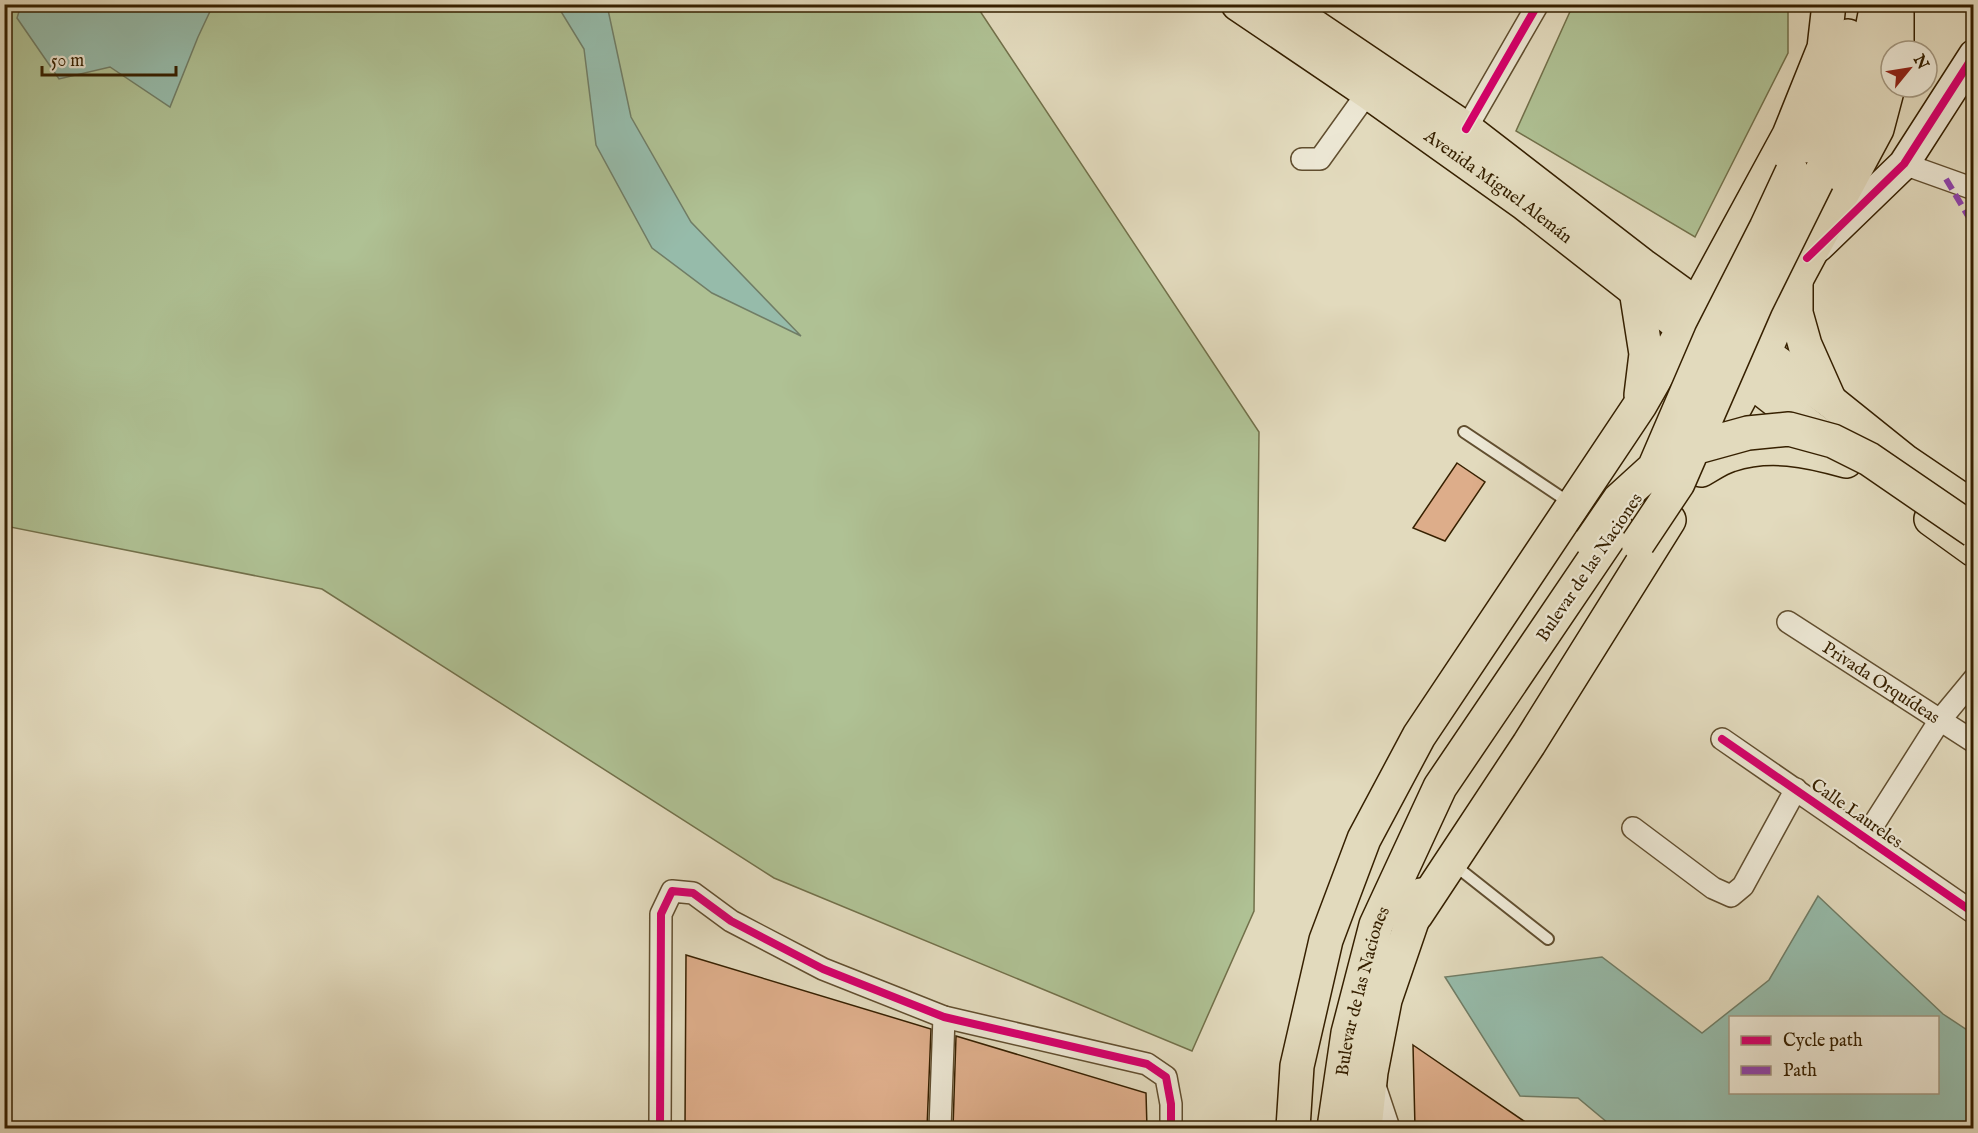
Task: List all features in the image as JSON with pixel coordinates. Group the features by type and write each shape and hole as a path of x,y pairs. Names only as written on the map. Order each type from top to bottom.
{"main road":[{"name":"Avenida Miguel Alemán","path":"1238,4 1368,92 1524,203 1639,278 1756,366"},
{"name":"Avenida Miguel Alemán","path":"1281,4 1466,129 1639,278"},
{"path":"1293,1128 1297,1066 1326,940 1364,839 1419,736 1640,405 1734,237 1789,135 1824,48 1829,4"},
{"name":"Bulevar de las Naciones","path":"1334,1128 1348,1033 1376,925 1440,787 1653,472 1711,336 1849,86 1854,4"},
{"name":"Bulevar de las Naciones","path":"1365,1128 1371,1072 1385,1000 1416,915 1426,878 1462,804 1678,483 1756,304 1817,181 1877,4"},
{"path":"1897,4 1897,39"},
{"path":"1416,915 1529,744 1701,470 1756,366 1802,269 1876,129 1884,99"},
{"path":"1640,405 1646,354 1639,278 1686,274 1707,262 1734,237"},
{"path":"1802,269 1796,313 1805,345 1830,401"},
{"path":"1756,366 1830,401 1906,462 1974,508"},
{"path":"1756,366 1857,464 1974,550"},
{"path":"1319,1128 1315,1116 1330,1000 1360,902 1425,776 1619,500 1664,459 1690,449 1748,433 1790,429 1833,441 1869,459 1974,531"},
{"path":"1701,470 1730,455 1772,447 1814,452 1857,464"}],"street":[{"path":"1466,129 1538,4"},
{"path":"1802,269 1904,164 1959,75 1974,55"},
{"path":"1302,159 1320,159 1368,92"},
{"path":"1904,164 1974,189"},
{"name":"Privada Orquídeas","path":"1788,622 1974,742"},
{"path":"1865,838 1940,720 1974,679"},
{"name":"Calle Laureles","path":"1722,739 1974,913"},
{"path":"1633,828 1713,888 1731,896 1743,886 1796,789"},
{"path":"660,1128 662,914 672,891 693,893 732,921 823,969 944,1017 1147,1064 1166,1077 1171,1104 1171,1128"},
{"path":"940,1128 944,1017"},
{"path":"1371,1072 1389,1128"}],"lane":[{"path":"1464,432 1572,505"},
{"path":"1451,862 1548,939"}],"shaded area":[{"path":"21,4 213,5 170,107 110,67 59,79 17,18"},
{"path":"4,5 976,5 1259,432 1254,911 1192,1051 774,878 322,589 5,526"},
{"path":"557,5 607,5 631,117 691,222 801,336 712,293 652,248 596,145 584,49"},
{"path":"1573,5 1788,5 1788,53 1695,237 1516,131"},
{"path":"1818,896 1943,1014 1973,1034 1973,1128 1614,1128 1578,1098 1520,1096 1445,977 1602,957 1702,1033 1769,980"}],"building":[{"path":"1457,463 1485,482 1445,541 1413,528"},
{"path":"686,955 931,1029 927,1128 685,1128"},
{"path":"956,1036 1146,1093 1147,1128 953,1128"},
{"path":"1413,1045 1534,1128 1415,1128"}],"marked path":[{"path":"1946,179 1974,226"}],"cycle path":[{"path":"1466,129 1538,4"},
{"path":"1807,258 1904,164 1974,55"},
{"path":"1722,739 1974,913"},
{"path":"660,1128 661,914 672,891 693,893 731,921 823,969 944,1017 1147,1064 1166,1077 1171,1104 1171,1128"}]}
